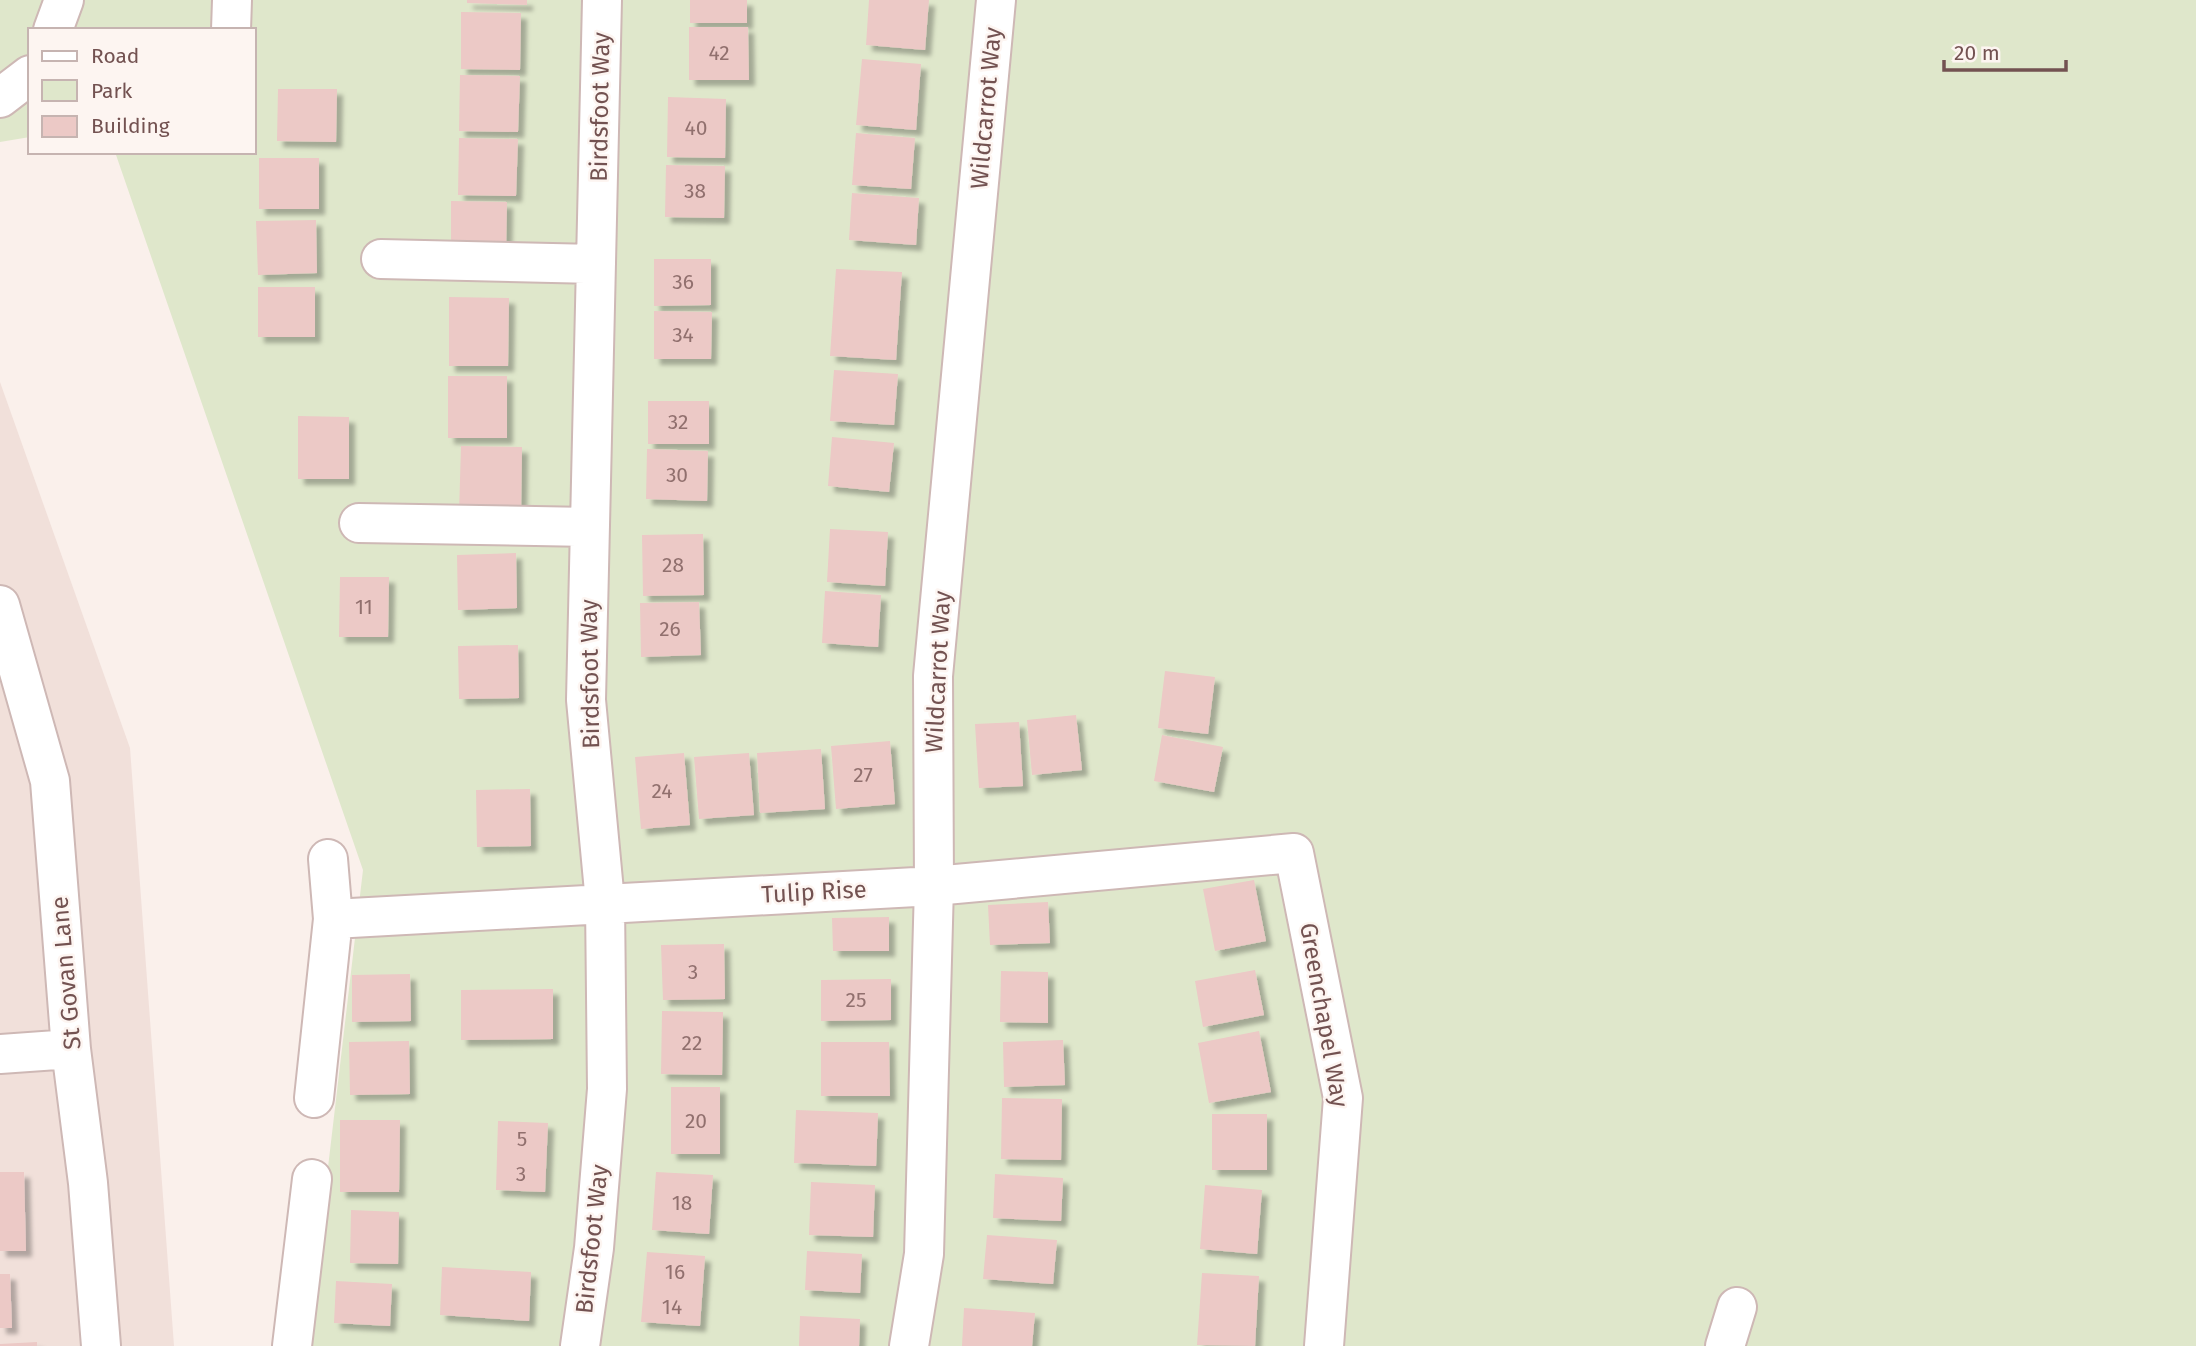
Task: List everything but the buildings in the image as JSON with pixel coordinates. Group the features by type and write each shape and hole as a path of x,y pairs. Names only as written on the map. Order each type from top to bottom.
{"street":[{"path":"54,28 64,0"},
{"path":"231,28 232,0"},
{"name":"Birdsfoot Way","path":"580,1346 594,1248 607,1089 606,902 586,700 602,0"},
{"name":"Wildcarrot Way","path":"909,1346 924,1254 934,886 933,676 996,0"},
{"path":"0,98 28,77"},
{"path":"381,259 596,264"},
{"path":"359,523 590,527"},
{"name":"St Govan Lane","path":"0,605 50,781 71,1049 88,1183 101,1346"},
{"name":"Tulip Rise","path":"333,919 934,886 1294,853"},
{"name":"Greenchapel Way","path":"1294,853 1343,1098 1324,1346"},
{"path":"314,1098 333,919 328,859"},
{"path":"0,1054 71,1049"},
{"path":"292,1346 312,1179"},
{"path":"1726,1346 1737,1307"}],"shaded area":[{"path":"0,382 130,748 174,1346 0,1346"}],"green space":[{"path":"0,0 2196,0 2196,1346 307,1346 363,870 116,154 256,154 256,28 28,28 28,137 0,142"}]}
